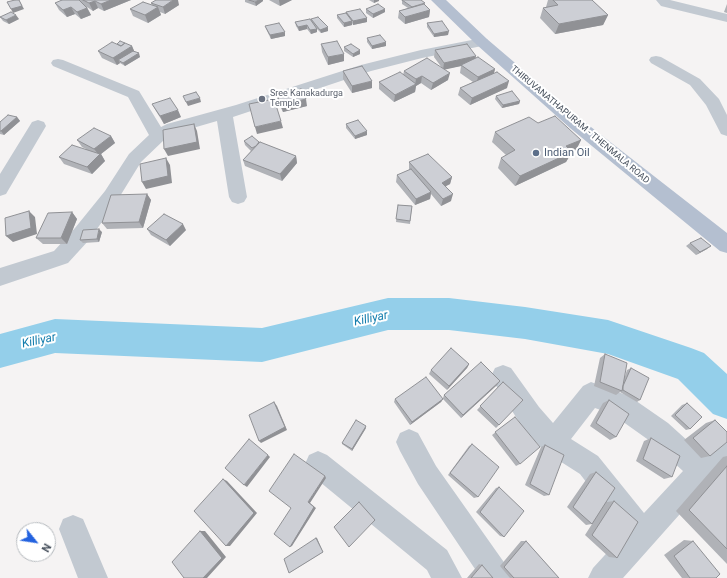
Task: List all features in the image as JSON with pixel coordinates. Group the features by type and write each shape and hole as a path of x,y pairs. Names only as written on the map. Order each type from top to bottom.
{"main road":[{"name":"THIRUVANATHAPURAM - THENMALA ROAD","path":"438,0 482,42 521,69"},
{"name":"THIRUVANATHAPURAM - THENMALA ROAD","path":"450,0 521,69 727,244"},
{"name":"THIRUVANATHAPURAM - THENMALA ROAD","path":"582,121 727,228"}],"street":[{"path":"662,0 666,3 727,18"},
{"path":"0,277 61,257 82,234 111,196 135,158 158,136 173,128 224,114 366,68 421,54 482,42"},
{"path":"656,60 695,82 713,103 727,130"},
{"path":"58,63 134,94 158,136"},
{"path":"224,114 238,197"},
{"path":"0,189 38,126"},
{"path":"503,376 530,416 553,442 589,465 643,534"},
{"path":"553,442 591,394 620,405 652,427 702,470"},
{"path":"409,442 427,475 498,578"},
{"path":"603,578 718,452 727,459"},
{"path":"318,464 437,560 447,578"},
{"path":"72,529 93,578"}],"building":[{"path":"19,0 22,6 11,9 7,2"},
{"path":"62,0 79,0 87,8 77,12 71,7 63,10 55,3"},
{"path":"83,0 111,0 101,4 95,1 89,3"},
{"path":"156,0 173,0 163,7 151,3"},
{"path":"402,0 421,0 425,3 412,7"},
{"path":"553,0 592,0 608,15 559,24 543,8 558,5"},
{"path":"143,2 158,7 145,15 130,9"},
{"path":"378,4 385,9 373,14 366,9"},
{"path":"424,4 430,10 405,17 399,11"},
{"path":"360,9 367,18 353,21 346,12"},
{"path":"11,12 16,15 6,20 0,17"},
{"path":"346,13 352,21 344,23 337,15"},
{"path":"318,17 328,27 320,30 311,19"},
{"path":"310,19 317,29 310,30 307,25 298,27 295,22"},
{"path":"442,21 449,31 434,34 427,23"},
{"path":"279,23 285,32 270,35 265,26"},
{"path":"380,35 386,42 372,46 367,38"},
{"path":"120,41 125,43 121,46 117,44"},
{"path":"337,41 344,54 328,57 321,44"},
{"path":"112,42 121,46 125,43 132,46 113,58 98,51"},
{"path":"351,44 360,50 353,54 344,47"},
{"path":"467,44 476,56 444,63 435,50"},
{"path":"133,51 139,53 123,63 118,60"},
{"path":"478,57 495,69 478,77 461,65"},
{"path":"427,58 450,73 433,83 422,76 416,79 404,71"},
{"path":"362,66 372,81 352,86 343,71"},
{"path":"400,72 416,84 395,95 379,82"},
{"path":"497,72 509,81 472,98 460,88"},
{"path":"301,89 306,99 281,105 277,95"},
{"path":"512,91 520,101 503,105 496,96"},
{"path":"196,92 200,98 186,102 183,96"},
{"path":"170,98 178,110 160,116 152,104"},
{"path":"274,99 281,121 255,127 249,104"},
{"path":"8,115 17,117 0,131 0,122"},
{"name":"Indian Oil","path":"555,116 581,140 566,146 572,152 520,176 501,158 515,150 495,132 529,117 538,123"},
{"path":"358,120 367,131 355,136 346,124"},
{"path":"194,124 197,142 164,149 163,130"},
{"path":"94,128 111,136 94,149 77,140"},
{"path":"252,136 259,142 252,148 244,141"},
{"path":"260,142 296,156 280,174 243,160"},
{"path":"72,145 100,154 87,167 59,157"},
{"path":"428,154 452,177 442,183 453,194 443,199 409,162"},
{"path":"166,158 168,176 142,182 140,164"},
{"path":"411,169 431,192 416,199 397,175"},
{"path":"147,194 139,222 102,223 111,195"},
{"path":"398,205 412,206 410,221 396,219"},
{"path":"29,211 31,228 6,236 5,218"},
{"path":"72,212 61,238 36,238 48,213"},
{"path":"164,214 183,224 166,240 147,229"},
{"path":"99,229 97,239 80,240 83,230"},
{"path":"701,238 711,246 700,252 690,243"},
{"path":"451,348 469,364 449,386 431,370"},
{"path":"605,354 627,363 622,391 600,382"},
{"path":"481,362 500,381 463,415 444,395"},
{"path":"631,368 649,378 640,400 623,390 623,386"},
{"path":"426,377 443,399 412,422 395,399"},
{"path":"503,382 523,400 499,425 480,406"},
{"path":"609,400 629,414 616,437 596,423"},
{"path":"274,402 285,427 259,441 249,415"},
{"path":"687,403 702,417 690,429 675,415"},
{"path":"515,417 540,447 520,464 495,432"},
{"path":"356,420 366,426 352,449 342,443"},
{"path":"715,420 727,432 727,442 710,456 693,438"},
{"path":"651,438 680,456 672,477 643,459"},
{"path":"249,439 268,455 244,485 225,468"},
{"path":"472,444 499,467 478,497 450,473"},
{"path":"545,445 564,455 549,495 530,484"},
{"path":"294,454 325,476 308,502 314,507 290,547 274,534 291,508 269,491"},
{"path":"727,466 727,549 689,510"},
{"path":"596,472 615,488 592,524 573,507"},
{"path":"223,479 254,513 226,546 194,511"},
{"path":"499,487 524,511 504,537 480,512"},
{"path":"614,501 638,522 617,558 592,535"},
{"path":"359,502 375,520 349,547 334,527"},
{"path":"200,531 222,558 203,578 184,578 172,562"},
{"path":"316,538 323,552 289,573 284,559"},
{"path":"526,541 559,578 514,578 504,567"},
{"path":"693,541 720,574 716,578 690,578 674,556"},
{"path":"482,565 493,578 471,578"}],"waterway":[{"name":"Killiyar","path":"0,351 55,336 262,345 388,314 449,314 525,323 608,337 691,366 727,400"}],"place":[{"name":"Sree Kanakadurga Temple","path":"262,99"},
{"name":"Indian Oil","path":"536,153"}]}
